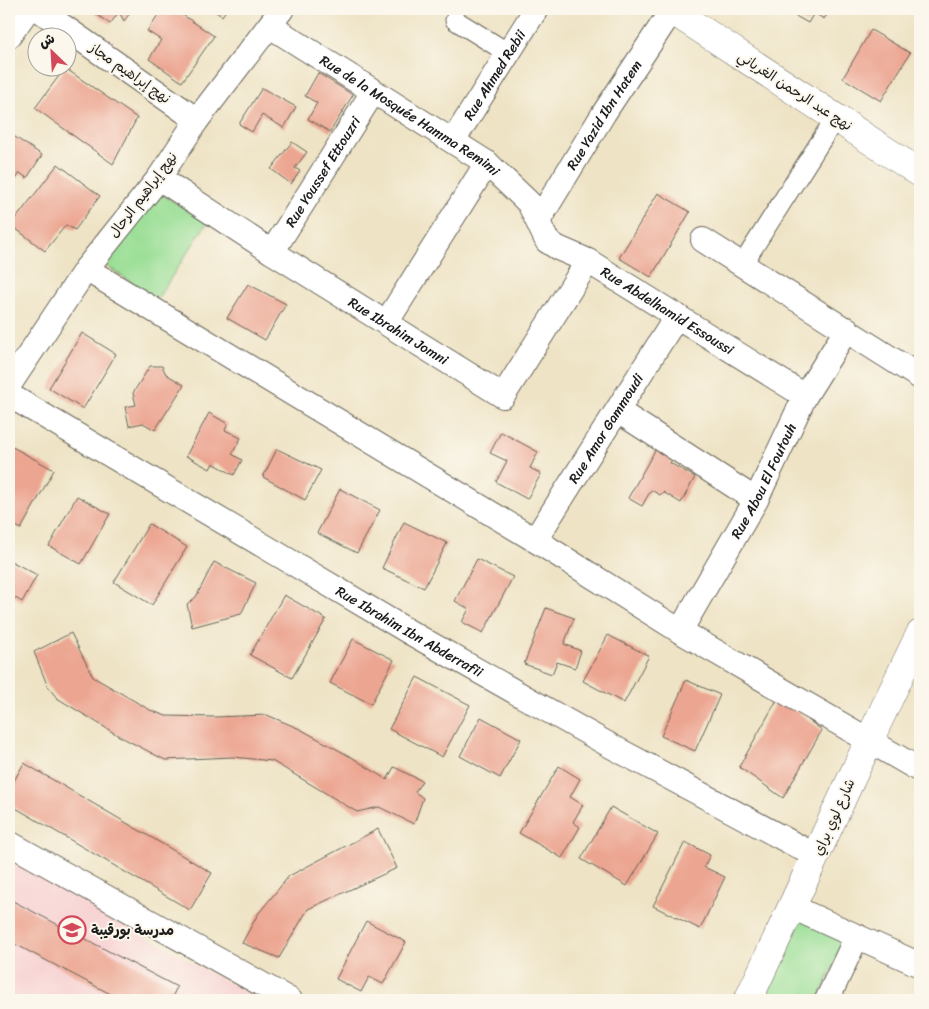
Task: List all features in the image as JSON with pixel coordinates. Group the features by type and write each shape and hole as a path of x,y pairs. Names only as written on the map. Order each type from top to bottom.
{"street":[{"path":"9,36 28,9"},
{"name":"نهج إبراهيم مجاز","path":"38,9 197,120"},
{"name":"Rue Ahmed Rebii","path":"453,141 536,9"},
{"name":"نهج عبد الرحمن الغرياني","path":"671,10 920,173"},
{"name":"Rue Yazid Ibn Hatem","path":"538,221 604,113 671,10"},
{"name":"نهج إبراهيم الرحال","path":"9,385 86,269 159,178 197,120 276,17"},
{"name":"Rue de la Mosquée Hamma Remimi","path":"276,17 373,92 487,163 528,203 538,221"},
{"path":"455,20 508,53"},
{"name":"Rue Youssef Ettouzri","path":"272,252 373,92"},
{"path":"742,265 836,117"},
{"path":"386,323 487,163"},
{"name":"Rue Ibrahim Jomni","path":"159,178 272,252 503,396 588,261"},
{"name":"Rue Abdelhamid Essoussi","path":"538,221 547,241 588,261 805,396"},
{"path":"703,240 847,329 920,377"},
{"path":"86,269 535,540 680,631 920,770"},
{"name":"Rue Amor Gammoudi","path":"535,540 677,316"},
{"name":"Rue Abou El Foutouh","path":"680,631 756,500 805,396 847,329"},
{"name":"Rue Ibrahim Ibn Abderrafii","path":"9,394 411,633 611,746 816,856"},
{"path":"618,411 756,500"},
{"name":"شارع لوي براي","path":"748,1000 868,741 920,634"},
{"path":"9,843 290,1000"},
{"path":"792,907 920,965"},
{"path":"827,1000 857,936"}],"shaded area":[{"name":"مدرسة بورقيبة","path":"9,860 260,1000 9,1000"}],"green space":[{"path":"154,189 207,223 157,299 105,265"},
{"path":"791,914 846,940 818,1000 750,1000"}],"building":[{"path":"89,9 133,9 124,21 119,12 110,24"},
{"path":"162,9 174,9 214,36 182,82 149,59 161,40 147,31"},
{"path":"211,9 227,9 222,16"},
{"path":"798,9 831,9 824,19 814,13 808,23 794,15"},
{"path":"871,30 910,53 881,101 843,78"},
{"path":"318,73 353,95 330,132 308,119 317,103 305,96"},
{"path":"78,77 137,118 113,164 35,108 58,78"},
{"path":"262,88 296,107 284,128 262,115 252,132 239,124"},
{"path":"9,133 42,155 27,178 20,173 9,190"},
{"path":"292,142 307,152 295,168 300,171 291,184 271,169"},
{"path":"58,164 100,196 75,230 66,225 45,251 11,225"},
{"path":"658,193 690,212 651,277 619,258"},
{"path":"248,284 286,304 265,340 227,318"},
{"path":"82,333 116,354 83,409 49,388"},
{"path":"150,366 162,366 166,374 184,385 155,430 143,423 129,426 125,407 136,405 133,393"},
{"path":"209,413 228,424 225,430 241,438 232,454 242,460 234,475 213,463 210,469 186,456"},
{"path":"501,432 538,452 530,468 541,474 527,499 496,482 507,461 490,453"},
{"path":"9,445 54,470 21,529 9,522"},
{"path":"658,445 675,454 670,463 695,477 681,503 663,492 660,495 651,490 642,506 628,498"},
{"path":"277,449 321,470 305,500 263,477"},
{"path":"340,489 380,510 357,553 317,533"},
{"path":"77,496 110,514 81,564 49,546"},
{"path":"404,522 447,543 424,588 382,568"},
{"path":"149,524 187,547 152,605 114,582"},
{"path":"477,559 513,577 483,633 462,622 469,609 455,601"},
{"path":"9,560 37,575 22,602 9,594"},
{"path":"214,562 256,583 241,614 192,627 187,604 196,597"},
{"path":"284,595 326,619 292,678 250,655"},
{"path":"546,608 574,618 564,644 581,651 575,668 557,662 552,674 524,664"},
{"path":"71,633 93,677 150,710 166,716 267,715 300,729 353,758 387,780 394,767 422,781 415,792 423,798 414,824 379,807 357,812 272,761 233,757 165,760 119,736 57,698 48,687 34,652"},
{"path":"608,635 649,656 624,703 583,681"},
{"path":"353,639 394,660 371,704 330,683"},
{"path":"417,677 470,705 442,757 389,729"},
{"path":"686,680 720,695 695,751 661,736"},
{"path":"778,698 822,730 783,798 739,767"},
{"path":"481,717 521,739 500,778 460,756"},
{"path":"24,763 212,873 190,910 9,804 9,790"},
{"path":"559,766 580,779 570,797 583,805 573,822 580,827 562,858 519,833"},
{"path":"611,807 658,834 627,886 581,859"},
{"path":"378,829 397,868 308,909 279,958 242,943 258,914 289,876"},
{"path":"685,842 710,855 704,867 725,877 700,929 653,906"},
{"path":"9,899 177,987 172,997 178,1000 122,1000 9,941"},
{"path":"366,921 406,942 383,984 369,977 361,992 336,979"}],"place":[{"name":"مدرسة بورقيبة","path":"72,930"}]}
